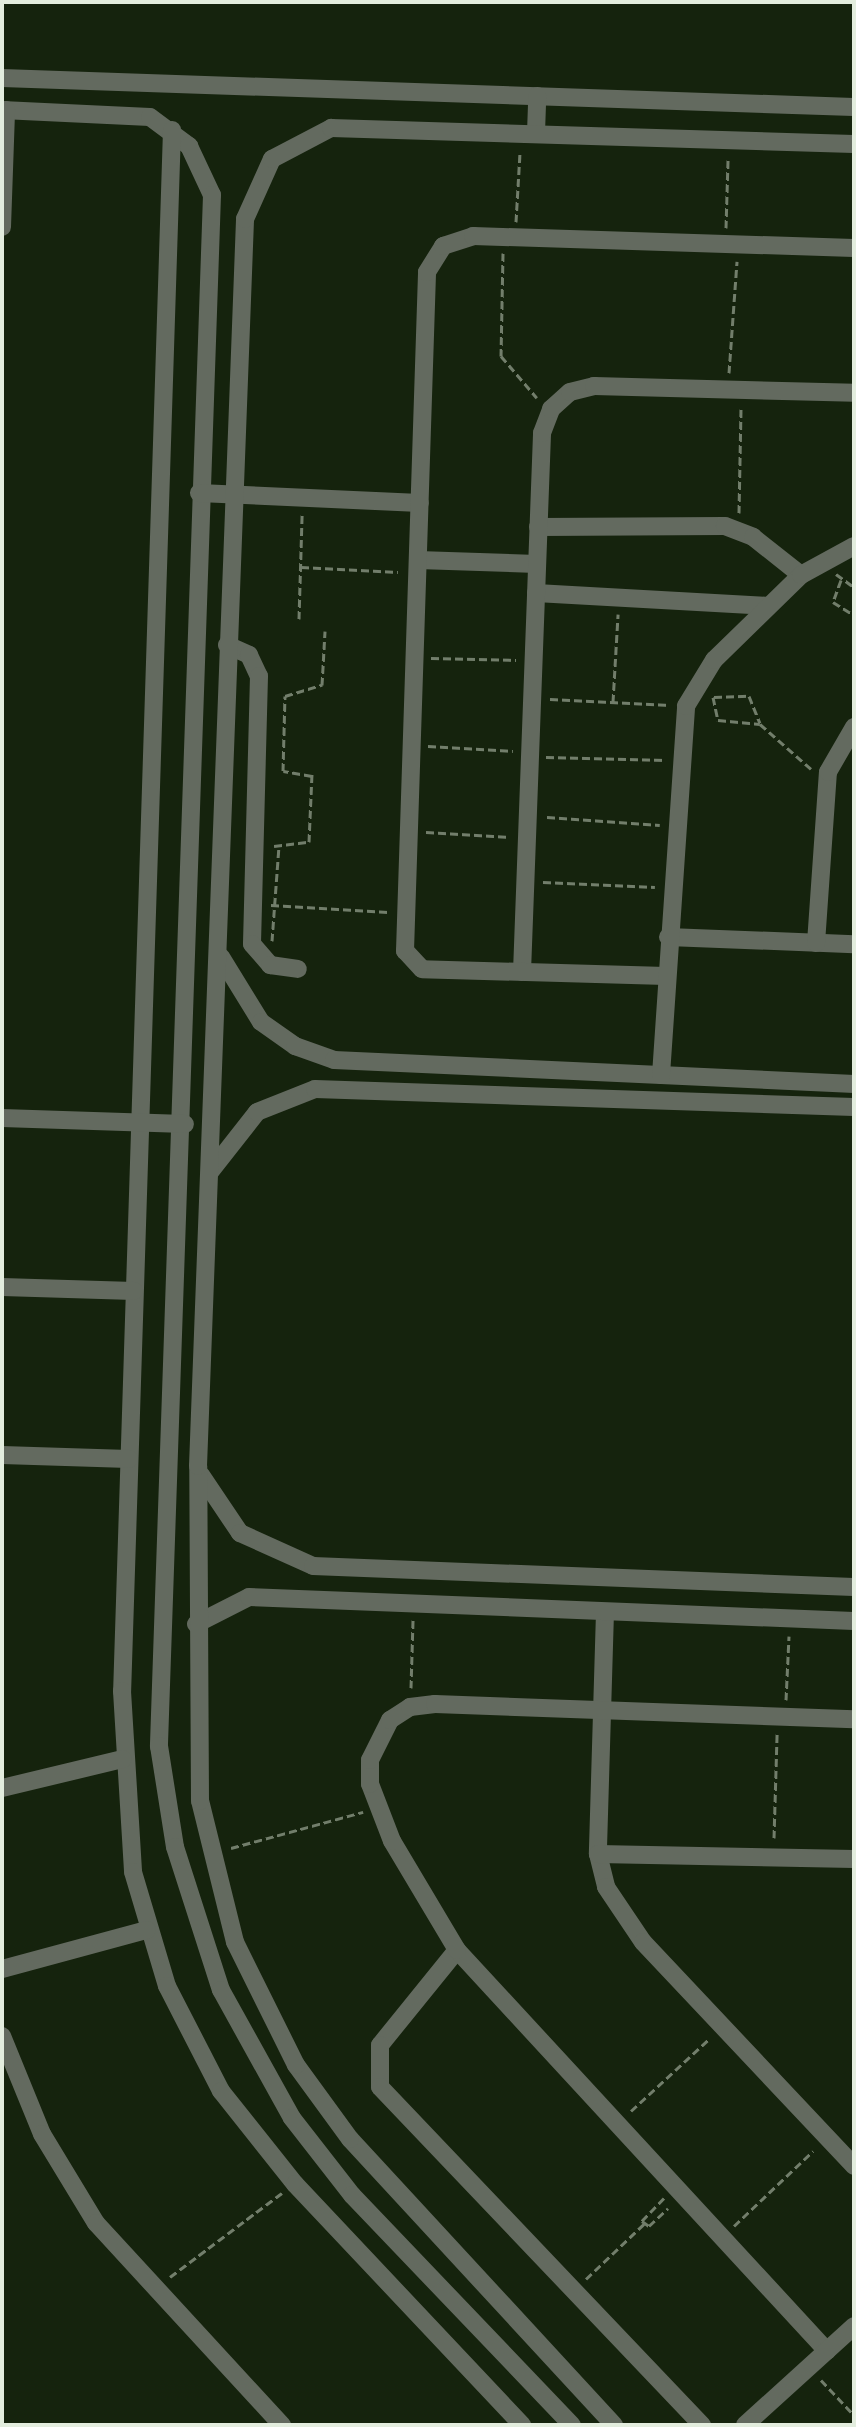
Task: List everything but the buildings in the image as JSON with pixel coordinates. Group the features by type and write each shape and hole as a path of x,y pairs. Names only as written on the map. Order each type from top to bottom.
{"street":[{"path":"2,78 854,107"},
{"path":"529,133 537,96"},
{"path":"2,227 4,110 129,111 172,130 204,169 212,195 199,493 185,1124 159,1746 188,1896 242,2034 306,2138 572,2425"},
{"path":"614,2425 322,2103 252,1984 210,1854 196,1748 198,1466 245,219 262,172 299,139 331,128 854,144"},
{"path":"172,130 129,1459 124,1812 147,1930 199,2053 295,2184 522,2425"},
{"path":"666,976 422,969 405,951 427,272 452,240 509,237 854,248"},
{"path":"522,972 542,433 551,409 570,392 594,386 854,393"},
{"path":"199,493 420,503"},
{"path":"538,527 739,529 801,575"},
{"path":"661,1075 678,760 688,699 769,606 801,575 854,546"},
{"path":"418,566 537,564"},
{"path":"536,593 769,606"},
{"path":"227,645 249,655 259,676 252,944 270,965 298,969"},
{"path":"816,943 826,783 854,727"},
{"path":"668,937 854,944"},
{"path":"219,952 254,1015 314,1055 854,1084"},
{"path":"207,1178 249,1119 315,1089 854,1107"},
{"path":"2,1118 185,1124"},
{"path":"2,1287 134,1291"},
{"path":"2,1455 129,1459"},
{"path":"198,1466 240,1533 313,1566 854,1587"},
{"path":"196,1624 249,1597 854,1621"},
{"path":"605,1612 598,1854 622,1916 854,2166"},
{"path":"827,2351 457,1950 423,1900 378,1807 370,1760 390,1720 410,1707 854,1719"},
{"path":"2,1788 123,1759"},
{"path":"598,1854 854,1859"},
{"path":"2,1969 147,1930"},
{"path":"457,1950 380,2045 380,2087 702,2425"},
{"path":"2,2036 67,2180 153,2290 282,2425"},
{"path":"745,2425 854,2326"}],"path":[{"path":"529,133 509,237 501,356 513,378 551,409"},
{"path":"728,140 739,529"},
{"path":"299,619 302,511"},
{"path":"301,567 418,566"},
{"path":"841,580 832,600 854,615"},
{"path":"613,702 619,597"},
{"path":"254,846 309,842 312,774 283,771 285,696 322,685 325,631"},
{"path":"416,657 534,660"},
{"path":"532,698 613,702 749,696 760,724 826,783"},
{"path":"713,697 718,720 760,724"},
{"path":"413,745 678,760"},
{"path":"528,816 675,826"},
{"path":"410,831 527,838"},
{"path":"270,965 279,846"},
{"path":"525,882 671,888"},
{"path":"252,905 407,913"},
{"path":"410,1707 414,1604"},
{"path":"774,1858 789,1620"},
{"path":"210,1854 378,1807"},
{"path":"617,2123 723,2027"},
{"path":"722,2237 827,2138"},
{"path":"153,2290 295,2184"},
{"path":"644,2224 679,2190"},
{"path":"573,2291 679,2190"},
{"path":"809,2367 854,2415"}]}
